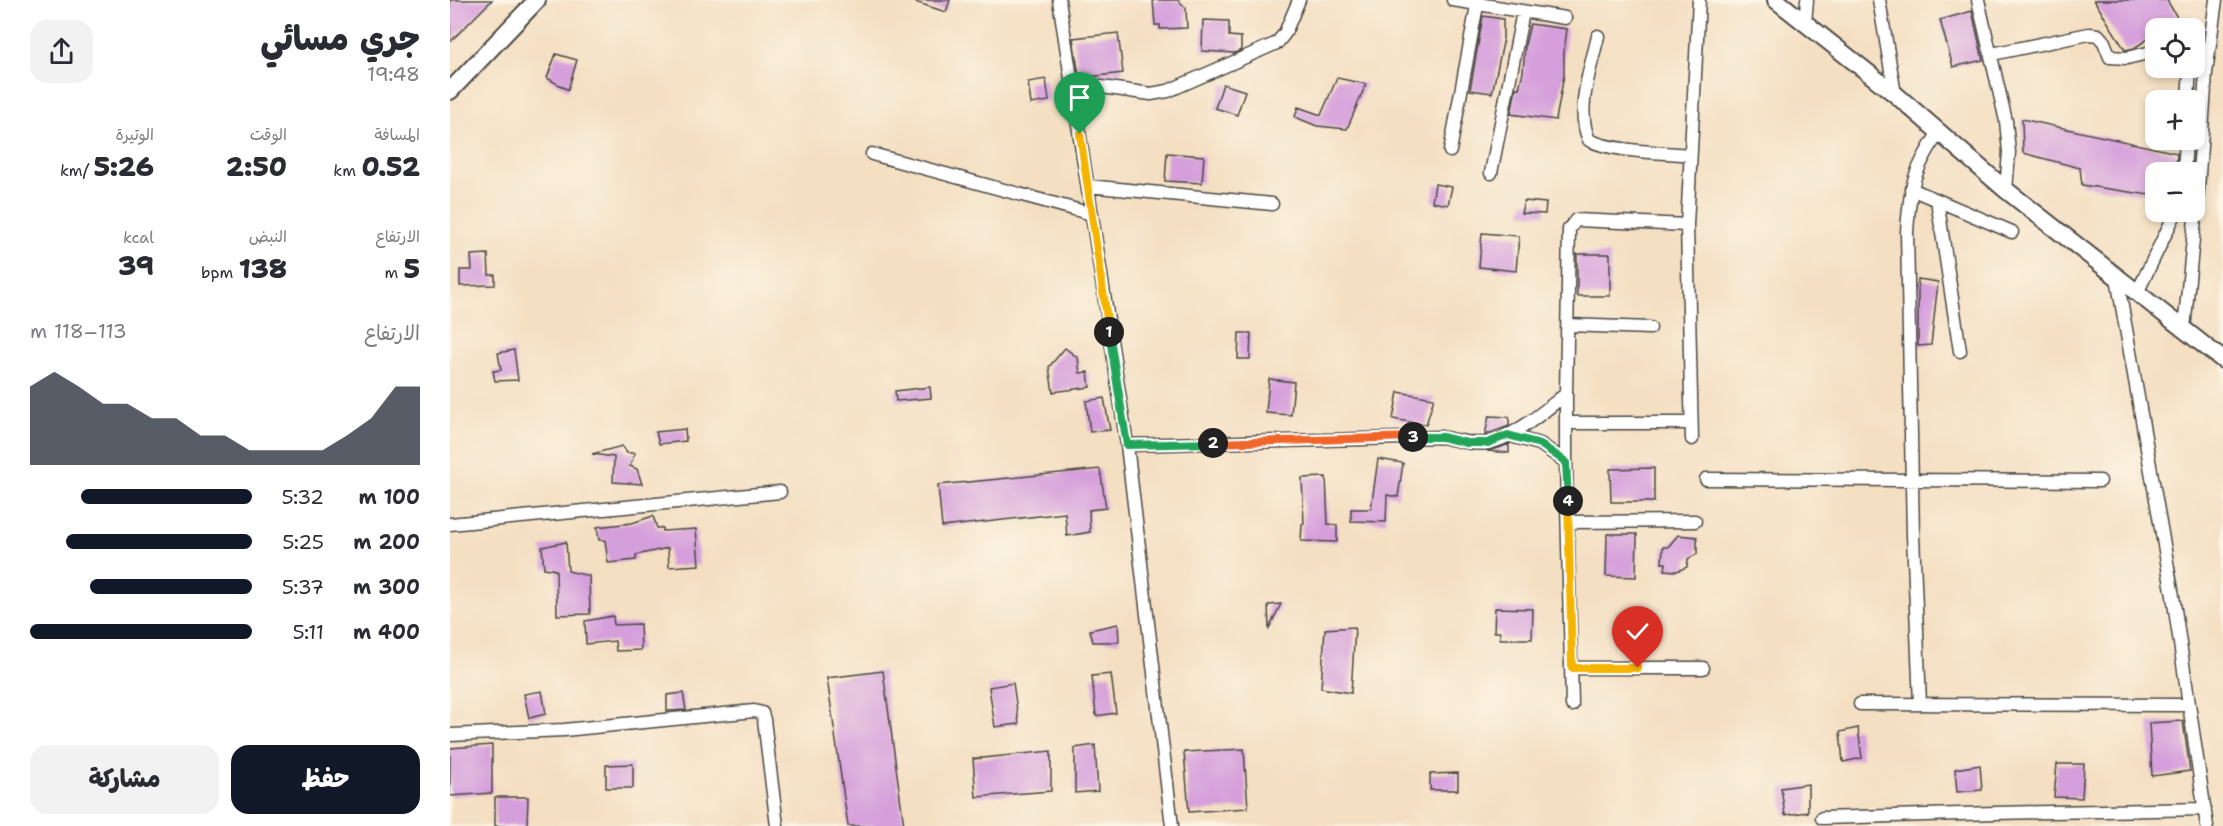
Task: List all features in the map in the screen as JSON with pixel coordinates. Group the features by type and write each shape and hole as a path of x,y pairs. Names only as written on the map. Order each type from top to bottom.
{"main road":[{"path":"450,91 537,0"},
{"path":"1776,0 1895,94 2006,190 2223,360"}],"street":[{"path":"1059,0 1127,445 1172,826"},
{"path":"1072,83 1151,94 1168,91 1277,43 1285,33 1299,0"},
{"path":"1453,0 1478,2 1565,18"},
{"path":"1692,439 1686,225 1699,0"},
{"path":"1805,23 1807,0"},
{"path":"1879,0 1895,94"},
{"path":"1978,0 2006,121 2009,152 2006,190"},
{"path":"2184,329 2199,189 2206,73 2216,0"},
{"path":"1450,151 1478,2"},
{"path":"1491,173 1523,12"},
{"path":"1992,54 2089,34 2098,35 2104,42 2110,57 2127,58 2145,54"},
{"path":"1598,36 1584,108 1589,140 1612,147 1690,155"},
{"path":"1920,704 1906,254 1911,189 1921,159 1939,132"},
{"path":"872,154 1092,214"},
{"path":"1088,186 1272,204"},
{"path":"1911,189 2012,232"},
{"path":"1937,201 1960,351"},
{"path":"1572,705 1566,462 1569,229 1576,220 1686,225"},
{"path":"2137,293 2171,222"},
{"path":"2117,278 2171,584 2207,826"},
{"path":"1568,326 1650,328"},
{"path":"1127,445 1442,437 1467,443 1488,443 1508,435 1566,394"},
{"path":"1566,423 1691,423"},
{"path":"1508,435 1540,444 1566,462"},
{"path":"1706,479 2100,481"},
{"path":"450,524 780,492"},
{"path":"1568,522 1695,521"},
{"path":"1572,668 1703,668"},
{"path":"1860,704 2189,705"},
{"path":"450,735 564,730 754,711 762,713 777,826"},
{"path":"1822,818 2205,809"}],"building":[{"path":"450,0 492,0 450,42"},
{"path":"915,0 950,0 946,12 915,2"},
{"path":"1153,0 1178,0 1186,8 1187,28 1160,29 1160,25 1155,25"},
{"path":"2094,0 2167,0 2177,18 2145,18 2145,41 2134,48 2125,50"},
{"path":"1972,11 1983,60 1953,67 1940,20"},
{"path":"1483,16 1503,19 1503,43 1492,93 1470,90"},
{"path":"1203,20 1229,21 1229,36 1241,37 1241,50 1235,53 1202,51"},
{"path":"1530,24 1567,29 1564,75 1556,120 1511,114 1516,88 1519,88 1523,72 1525,45"},
{"path":"1118,33 1123,73 1088,77 1079,75 1073,38"},
{"path":"556,54 577,60 568,90 547,78"},
{"path":"1337,78 1366,84 1347,129 1317,126 1295,117 1298,107 1321,115"},
{"path":"1046,79 1049,101 1031,104 1028,82"},
{"path":"1223,84 1245,91 1237,115 1215,108"},
{"path":"2022,119 2145,146 2145,150 2177,153 2177,162 2145,162 2145,194 2082,185 2080,168 2023,153"},
{"path":"1167,153 1204,156 1202,183 1165,181"},
{"path":"1435,184 1452,187 1448,205 1432,202"},
{"path":"1524,201 1546,203 1545,214 1521,213"},
{"path":"1482,233 1519,236 1516,271 1479,267"},
{"path":"488,254 489,275 495,275 495,285 460,286 460,270 472,270 471,255"},
{"path":"1577,254 1610,254 1610,296 1577,296"},
{"path":"1918,279 1938,282 1931,345 1918,346"},
{"path":"1239,333 1251,333 1250,359 1238,359"},
{"path":"1065,348 1078,358 1080,373 1088,372 1090,387 1053,392 1049,367"},
{"path":"514,350 518,380 495,381 493,371 501,370 498,353"},
{"path":"1269,379 1294,382 1291,415 1266,413"},
{"path":"930,387 931,398 896,401 895,391"},
{"path":"1398,392 1434,398 1426,425 1393,419"},
{"path":"1104,398 1110,430 1090,432 1086,401"},
{"path":"1489,416 1509,417 1509,426 1485,435"},
{"path":"685,429 686,441 659,444 656,432"},
{"path":"1509,444 1509,453 1487,451 1499,448"},
{"path":"622,446 627,453 635,453 630,466 637,469 642,484 613,482 614,457 592,454"},
{"path":"1378,459 1403,463 1398,497 1387,495 1386,522 1351,521 1351,509 1371,509"},
{"path":"1654,468 1654,502 1611,502 1610,469"},
{"path":"1100,469 1106,508 1089,510 1090,532 1067,536 1065,513 942,527 938,485"},
{"path":"1326,477 1328,524 1337,525 1337,542 1301,541 1302,524 1304,524 1302,478"},
{"path":"653,516 657,528 663,528 663,531 696,529 699,565 669,567 668,548 636,555 636,560 608,563 605,540 599,540 597,527 632,523"},
{"path":"1607,534 1637,534 1636,577 1606,576"},
{"path":"1678,535 1697,537 1697,554 1688,559 1687,567 1677,571 1665,570 1666,563 1662,563 1663,547 1668,547"},
{"path":"566,542 568,571 589,576 590,614 557,615 556,570 544,568 542,547"},
{"path":"1281,604 1269,628 1268,605"},
{"path":"1495,608 1533,609 1532,639 1500,639 1500,632 1494,632"},
{"path":"613,616 614,625 640,624 641,650 616,651 615,641 586,644 585,621"},
{"path":"1118,624 1119,642 1093,642 1090,630"},
{"path":"1355,627 1351,693 1321,688 1325,629"},
{"path":"883,671 904,826 848,826 827,678"},
{"path":"1111,674 1116,713 1096,716 1092,676"},
{"path":"1013,683 1019,724 995,727 989,687"},
{"path":"542,691 546,714 529,718 524,694"},
{"path":"683,693 686,710 667,711 667,695"},
{"path":"2183,721 2190,771 2152,776 2149,723"},
{"path":"1858,728 1862,758 1843,762 1840,732"},
{"path":"492,745 492,793 450,796 450,748"},
{"path":"1095,745 1098,791 1075,793 1075,748"},
{"path":"1244,749 1248,808 1189,812 1184,752"},
{"path":"1051,751 1051,791 976,797 973,759"},
{"path":"633,764 633,788 606,788 606,765"},
{"path":"2057,764 2084,764 2082,798 2054,797"},
{"path":"1980,765 1982,790 1957,792 1955,769"},
{"path":"1458,773 1458,790 1430,790 1430,774"},
{"path":"1808,784 1808,812 1785,815 1781,788"},
{"path":"495,797 528,797 527,826 495,826"}],"route":[{"path":"1080,134 1127,445 1442,437 1467,443 1488,443 1508,435 1540,444 1566,462 1572,668 1638,668"}]}
